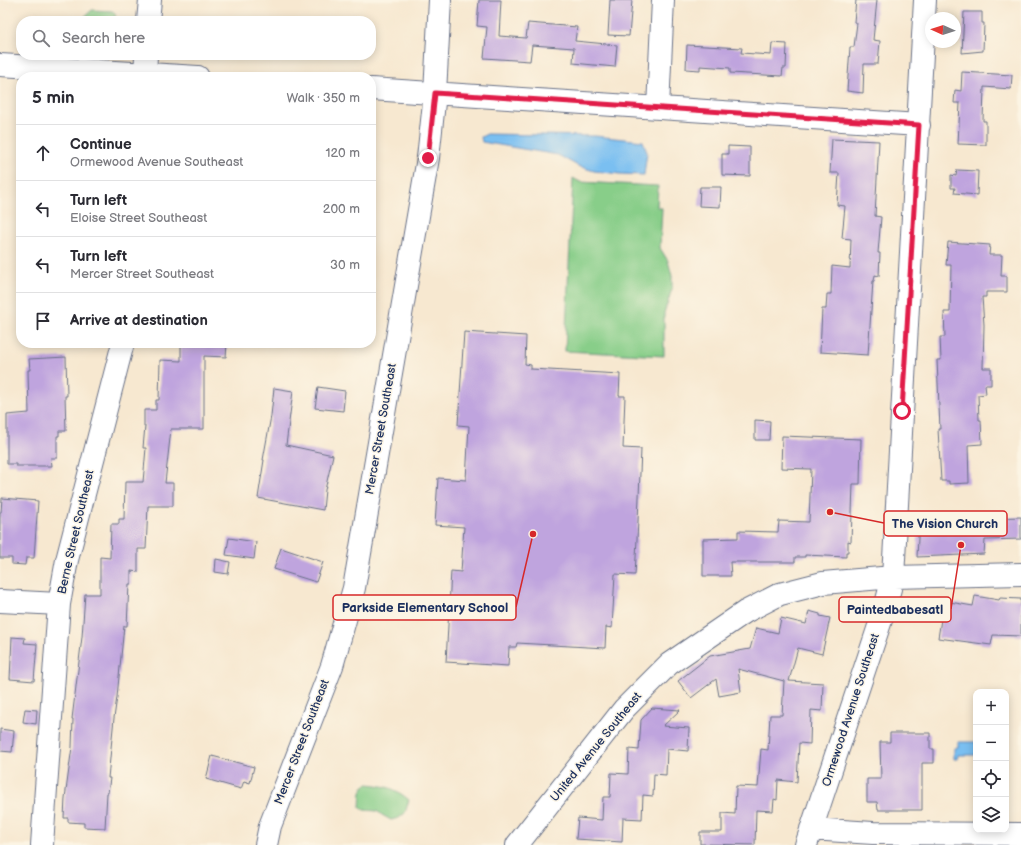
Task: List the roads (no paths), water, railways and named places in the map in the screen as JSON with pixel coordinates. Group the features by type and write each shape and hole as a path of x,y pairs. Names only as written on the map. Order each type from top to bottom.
{"street":[{"path":"148,16 150,0"},
{"name":"Mercer Street Southeast","path":"266,845 270,826 332,666 354,588 428,158 435,93 440,0"},
{"path":"658,108 663,0"},
{"name":"Ormewood Avenue Southeast","path":"809,837 885,608 892,577 925,0"},
{"path":"0,65 145,68 169,72"},
{"path":"376,89 919,125"},
{"name":"Berne Street Southeast","path":"42,845 59,604 67,560 122,348"},
{"name":"United Avenue Southeast","path":"517,845 624,709 669,664 745,612 780,594 823,583 892,577 1021,574"},
{"path":"0,601 59,604"},
{"path":"809,837 873,833 1021,834"}],"water":[{"path":"487,134 595,136 643,141 647,152 644,175 594,171 578,166 558,155 482,142 481,137"},
{"path":"958,742 973,742 973,755 958,755 957,759 954,759 954,748 958,747"}],"place":[{"name":"The Vision Church","path":"830,512"},
{"name":"Parkside Elementary School","path":"533,534"},
{"name":"Paintedbabesatl","path":"961,545"}]}
